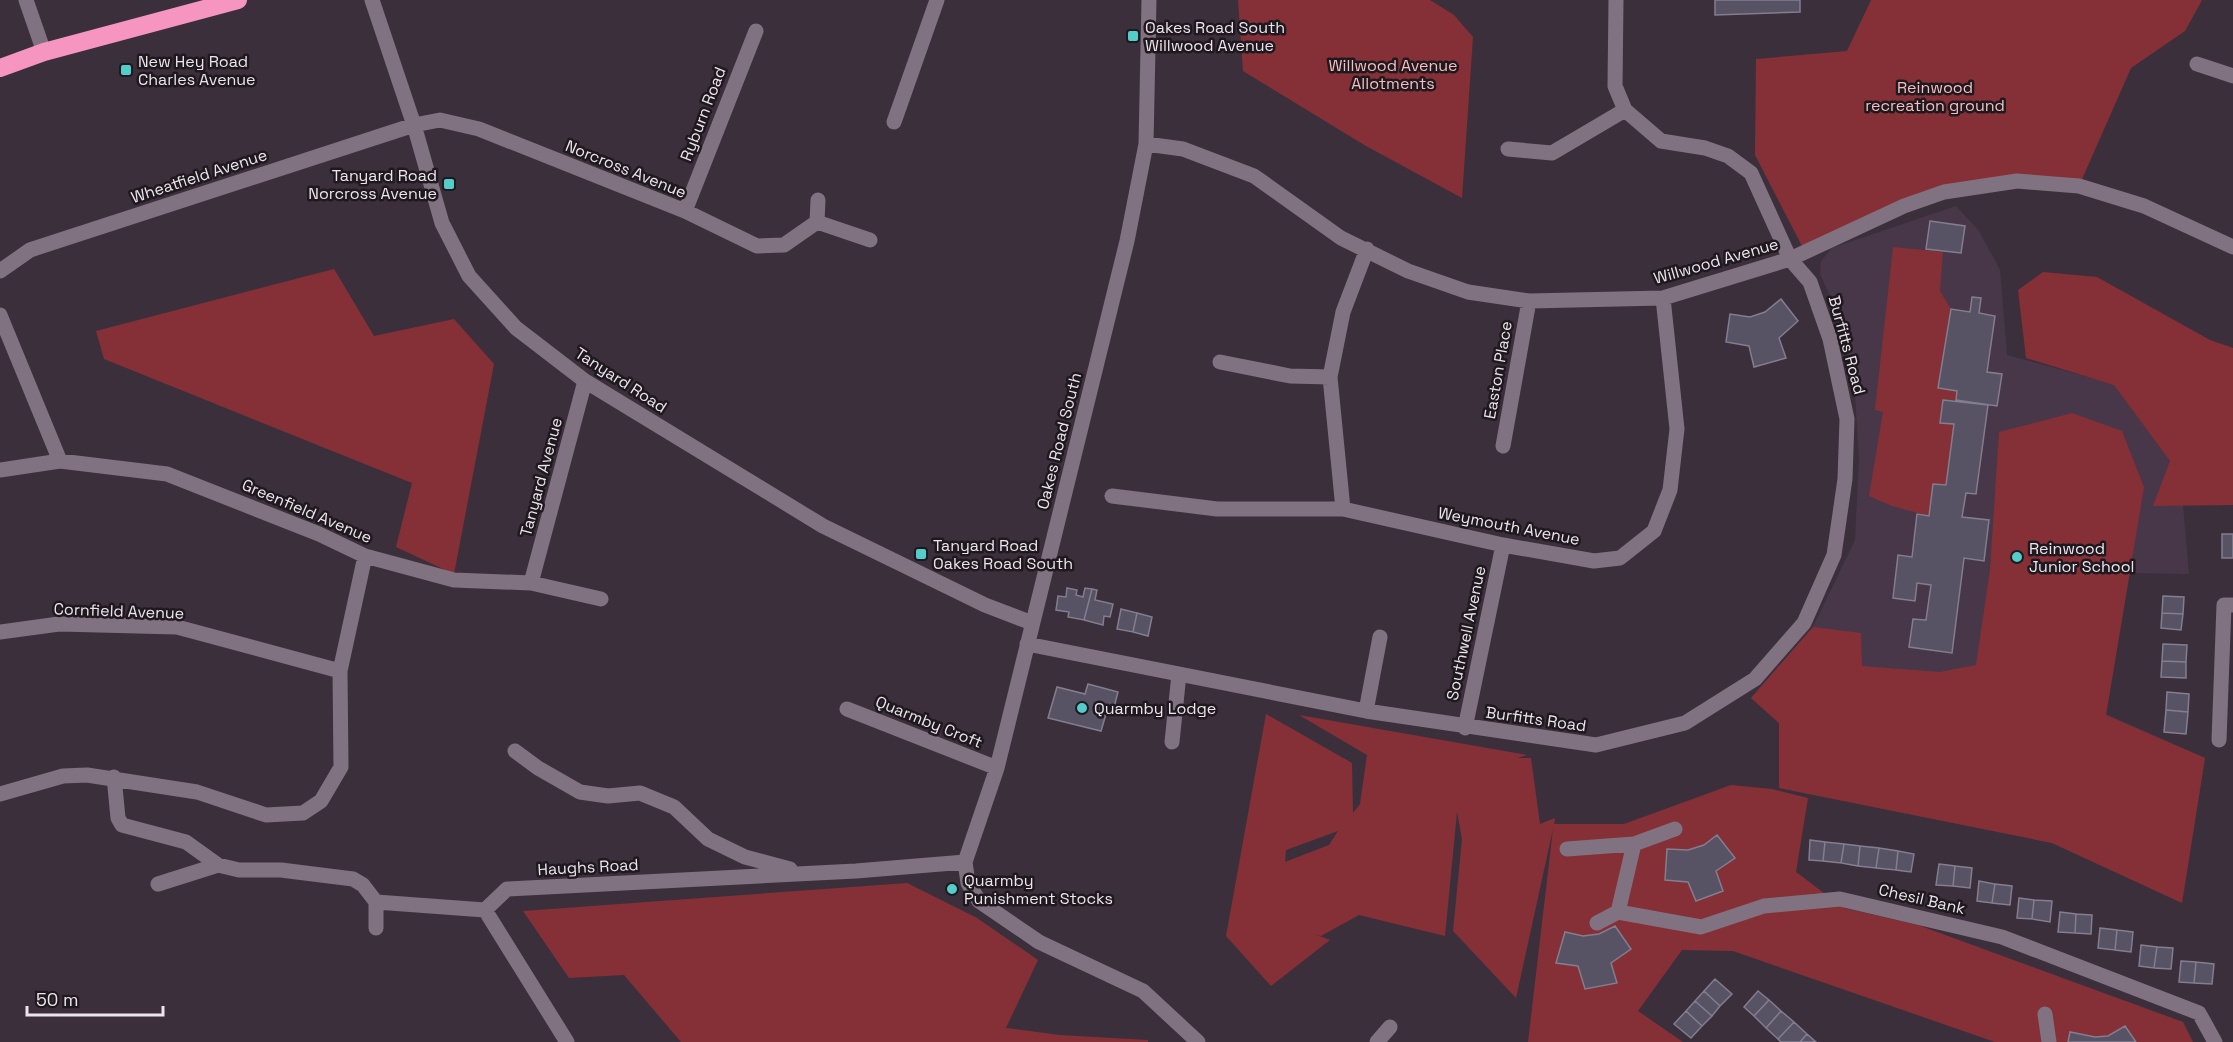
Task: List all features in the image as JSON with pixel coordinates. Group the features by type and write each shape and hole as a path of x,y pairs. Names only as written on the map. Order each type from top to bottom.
{"highway":[{"path":"0,68 44,52 238,0"}],"street":[{"path":"26,0 44,52"},
{"name":"Tanyard Road","path":"372,0 414,125 442,223 469,276 516,328 585,381 823,526 985,605 1032,622"},
{"path":"894,122 937,0"},
{"name":"Oakes Road South","path":"1149,0 1146,144 1127,241 997,768 965,862 968,883 979,901 1039,942 1143,991 1198,1042"},
{"path":"1508,149 1552,153 1625,110 1615,86 1616,0"},
{"name":"Ryburn Road","path":"685,211 756,31"},
{"path":"2197,64 2233,76"},
{"name":"Burfitts Road","path":"1027,644 1366,711 1465,728 1596,745 1685,723 1755,679 1804,623 1834,555 1845,479 1847,419 1830,339 1810,282 1790,259 1751,173 1728,156 1705,148 1661,141 1625,110"},
{"name":"Norcross Avenue","path":"414,125 440,120 479,129 685,211 758,246 784,245 817,222"},
{"name":"Wheatfield Avenue","path":"0,271 30,250 414,125"},
{"name":"Willwood Avenue","path":"1146,144 1183,149 1254,176 1341,237 1408,271 1468,292 1529,301 1663,298 1790,259 1914,202 1944,192 2017,181 2079,186 2144,206 2233,247"},
{"path":"818,200 817,222 870,240"},
{"path":"1343,509 1330,377 1343,312 1367,249"},
{"name":"Weymouth Avenue","path":"1112,496 1217,509 1343,509 1503,545 1600,560 1620,558 1654,531 1670,489 1677,429 1663,298"},
{"name":"Easton Place","path":"1503,446 1529,301"},
{"path":"0,315 60,461"},
{"path":"1220,362 1290,376 1330,377"},
{"name":"Tanyard Avenue","path":"531,583 585,381"},
{"name":"Greenfield Avenue","path":"0,470 60,461 167,474 319,534 365,556 454,580 531,583 601,599"},
{"name":"Southwell Avenue","path":"1465,728 1503,545"},
{"path":"0,794 63,776 114,777 197,792 266,815 303,813 321,801 341,767 340,671 365,556"},
{"path":"2220,740 2224,605 2233,605"},
{"name":"Cornfield Avenue","path":"0,632 59,624 177,627 340,671"},
{"path":"1366,711 1380,637"},
{"path":"1172,742 1179,674"},
{"name":"Quarmby Croft","path":"847,709 997,768"},
{"name":"Haughs Road","path":"515,751 538,768 580,792 608,796 640,793 674,807 708,839 745,857 782,868 856,872"},
{"path":"114,777 118,818 122,825 186,842 218,865 238,870 280,870 353,879 363,885 376,902 376,928"},
{"path":"1568,849 1634,844 1675,829"},
{"path":"1597,923 1618,912 1634,844"},
{"name":"Haughs Road","path":"484,910 507,889 856,872 965,862"},
{"path":"158,884 218,865"},
{"name":"Chesil Bank","path":"1618,912 1701,927 1764,906 1840,899 2002,937 2199,1013 2215,1042"},
{"path":"376,902 484,910 567,1042"},
{"path":"2045,1014 2049,1042"},
{"path":"1377,1042 1390,1027"}],"shaded area":[{"name":"Reinwood Junior School","path":"1956,206 1979,231 2000,270 2007,355 2114,384 2170,461 2183,506 2189,574 2130,573 2106,714 2205,758 2182,903 2052,843 1779,788 1779,723 1751,698 1813,627 1855,540 1859,459 1854,378 1830,296 1820,274 1821,261 1832,248"}],"green space":[{"name":"Willwood Avenue Allotments","path":"1238,0 1430,0 1454,15 1473,37 1462,198 1366,146 1243,71"},
{"name":"Reinwood recreation ground","path":"1871,0 2202,0 2185,31 2131,68 2079,186 2017,181 1944,192 1805,252 1755,155 1756,59 1847,51"},
{"path":"1893,247 1943,252 1940,291 1951,309 1939,388 1957,391 1956,400 1943,400 1941,423 1954,424 1946,485 1929,516 1892,506 1869,496 1883,412 1875,410"},
{"path":"334,269 374,336 454,319 494,364 454,574 396,547 412,483 104,359 96,331"},
{"path":"2043,272 2097,277 2210,340 2233,348 2233,505 2153,506 2170,461 2114,385 2026,358 2018,290"},
{"path":"2072,413 2122,431 2144,487 2106,715 2205,758 2182,903 2052,843 1779,788 1779,723 1751,698 1813,627 1861,633 1862,666 1940,672 1976,665 1990,570 1999,432"},
{"path":"1266,714 1352,763 1353,813 1360,804 1367,755 1299,715 1527,755 1518,758 1531,758 1540,824 1555,818 1554,824 1624,824 1731,785 1772,789 1808,798 1796,872 1844,908 1918,925 2183,1022 2193,1042 1995,1042 1733,951 1682,950 1638,1011 1683,1042 1528,1042 1553,829 1516,998 1453,931 1462,839 1457,812 1445,936 1359,915 1321,936 1314,934 1330,940 1271,986 1226,936","holes":["1338,831 1329,845 1285,862 1286,850"]},
{"path":"907,883 977,918 1038,960 1006,1028 1060,1035 1148,1040 1148,1042 681,1042 624,975 569,978 523,911"}],"building":[{"path":"1715,0 1800,0 1800,12 1715,15"},
{"path":"1930,221 1965,226 1961,253 1926,249"},
{"path":"1972,297 1981,298 1979,313 1995,316 1987,372 2002,374 1997,406 1956,400 1957,391 1938,388 1951,309 1970,312"},
{"path":"1781,299 1798,321 1779,338 1786,358 1754,367 1749,346 1726,342 1730,314 1750,317 1765,312"},
{"path":"1943,400 1988,405 1976,494 1966,493 1962,517 1989,520 1984,561 1964,558 1952,653 1909,647 1913,619 1926,620 1931,585 1917,583 1915,601 1893,598 1898,555 1912,557 1917,514 1929,516 1933,484 1946,485 1954,424 1940,423"},
{"path":"2222,534 2233,534 2233,558 2222,558"},
{"path":"1067,588 1077,590 1076,595 1083,597 1085,588 1092,589 1084,620 1068,617 1069,612 1056,610 1058,596 1066,597"},
{"path":"1092,589 1097,590 1095,600 1113,604 1110,617 1104,616 1103,625 1084,620"},
{"path":"2163,596 2184,597 2183,614 2162,613"},
{"path":"1121,609 1137,613 1133,632 1117,629"},
{"path":"1137,613 1152,617 1148,636 1133,632"},
{"path":"2162,613 2183,614 2181,630 2161,628"},
{"path":"2163,644 2187,645 2186,662 2162,661"},
{"path":"2162,661 2186,662 2186,678 2161,677"},
{"name":"Quarmby Lodge","path":"1088,684 1118,692 1112,715 1106,714 1101,731 1048,718 1057,687 1085,694"},
{"path":"2167,692 2189,694 2188,712 2166,710"},
{"path":"2166,710 2188,712 2186,734 2164,732"},
{"path":"1717,835 1735,858 1716,871 1723,891 1696,901 1688,882 1665,880 1667,849 1688,850 1704,845"},
{"path":"1810,840 1825,842 1823,861 1809,860"},
{"path":"1825,842 1844,844 1841,863 1823,861"},
{"path":"1844,844 1860,846 1858,866 1841,863"},
{"path":"1860,846 1879,848 1876,868 1858,866"},
{"path":"1879,848 1898,851 1896,870 1876,868"},
{"path":"1898,851 1914,854 1911,872 1896,870"},
{"path":"1939,864 1955,866 1953,886 1936,885"},
{"path":"1955,866 1972,868 1970,888 1953,886"},
{"path":"1979,881 1995,884 1992,903 1977,901"},
{"path":"1995,884 2012,886 2010,905 1992,903"},
{"path":"2019,898 2034,900 2032,919 2017,918"},
{"path":"2034,900 2052,901 2050,922 2032,919"},
{"path":"2060,912 2076,914 2075,933 2058,932"},
{"path":"2076,914 2092,915 2091,934 2075,933"},
{"path":"1615,926 1631,949 1611,963 1617,983 1585,989 1578,966 1556,963 1565,932 1583,936 1599,934"},
{"path":"2100,928 2117,930 2115,950 2098,948"},
{"path":"2117,930 2133,932 2131,952 2115,950"},
{"path":"2141,945 2157,947 2154,968 2139,966"},
{"path":"2157,947 2173,948 2171,969 2154,968"},
{"path":"2181,961 2196,962 2194,983 2179,982"},
{"path":"2196,962 2214,964 2212,984 2194,983"},
{"path":"1715,979 1732,994 1720,1006 1704,991"},
{"path":"1704,991 1720,1006 1712,1016 1695,1001"},
{"path":"1758,991 1769,1000 1754,1016 1744,1007"},
{"path":"1769,1000 1781,1011 1766,1028 1754,1016"},
{"path":"1695,1001 1712,1016 1702,1026 1686,1011"},
{"path":"1686,1011 1702,1026 1691,1038 1674,1024"},
{"path":"1781,1011 1794,1022 1778,1039 1766,1028"},
{"path":"1794,1022 1807,1034 1800,1042 1781,1042 1778,1039"},
{"path":"2125,1026 2136,1042 2068,1042 2070,1032 2095,1037 2108,1036"},
{"path":"1807,1034 1816,1042 1800,1042"}],"place":[{"name":"Oakes Road South Willwood Avenue","path":"1133,36"},
{"name":"New Hey Road Charles Avenue","path":"126,70"},
{"name":"Tanyard Road Norcross Avenue","path":"449,184"},
{"name":"Tanyard Road Oakes Road South","path":"921,554"},
{"name":"Reinwood Junior School","path":"2017,557"},
{"name":"Quarmby Lodge","path":"1082,708"},
{"name":"Quarmby Punishment Stocks","path":"952,889"}]}
